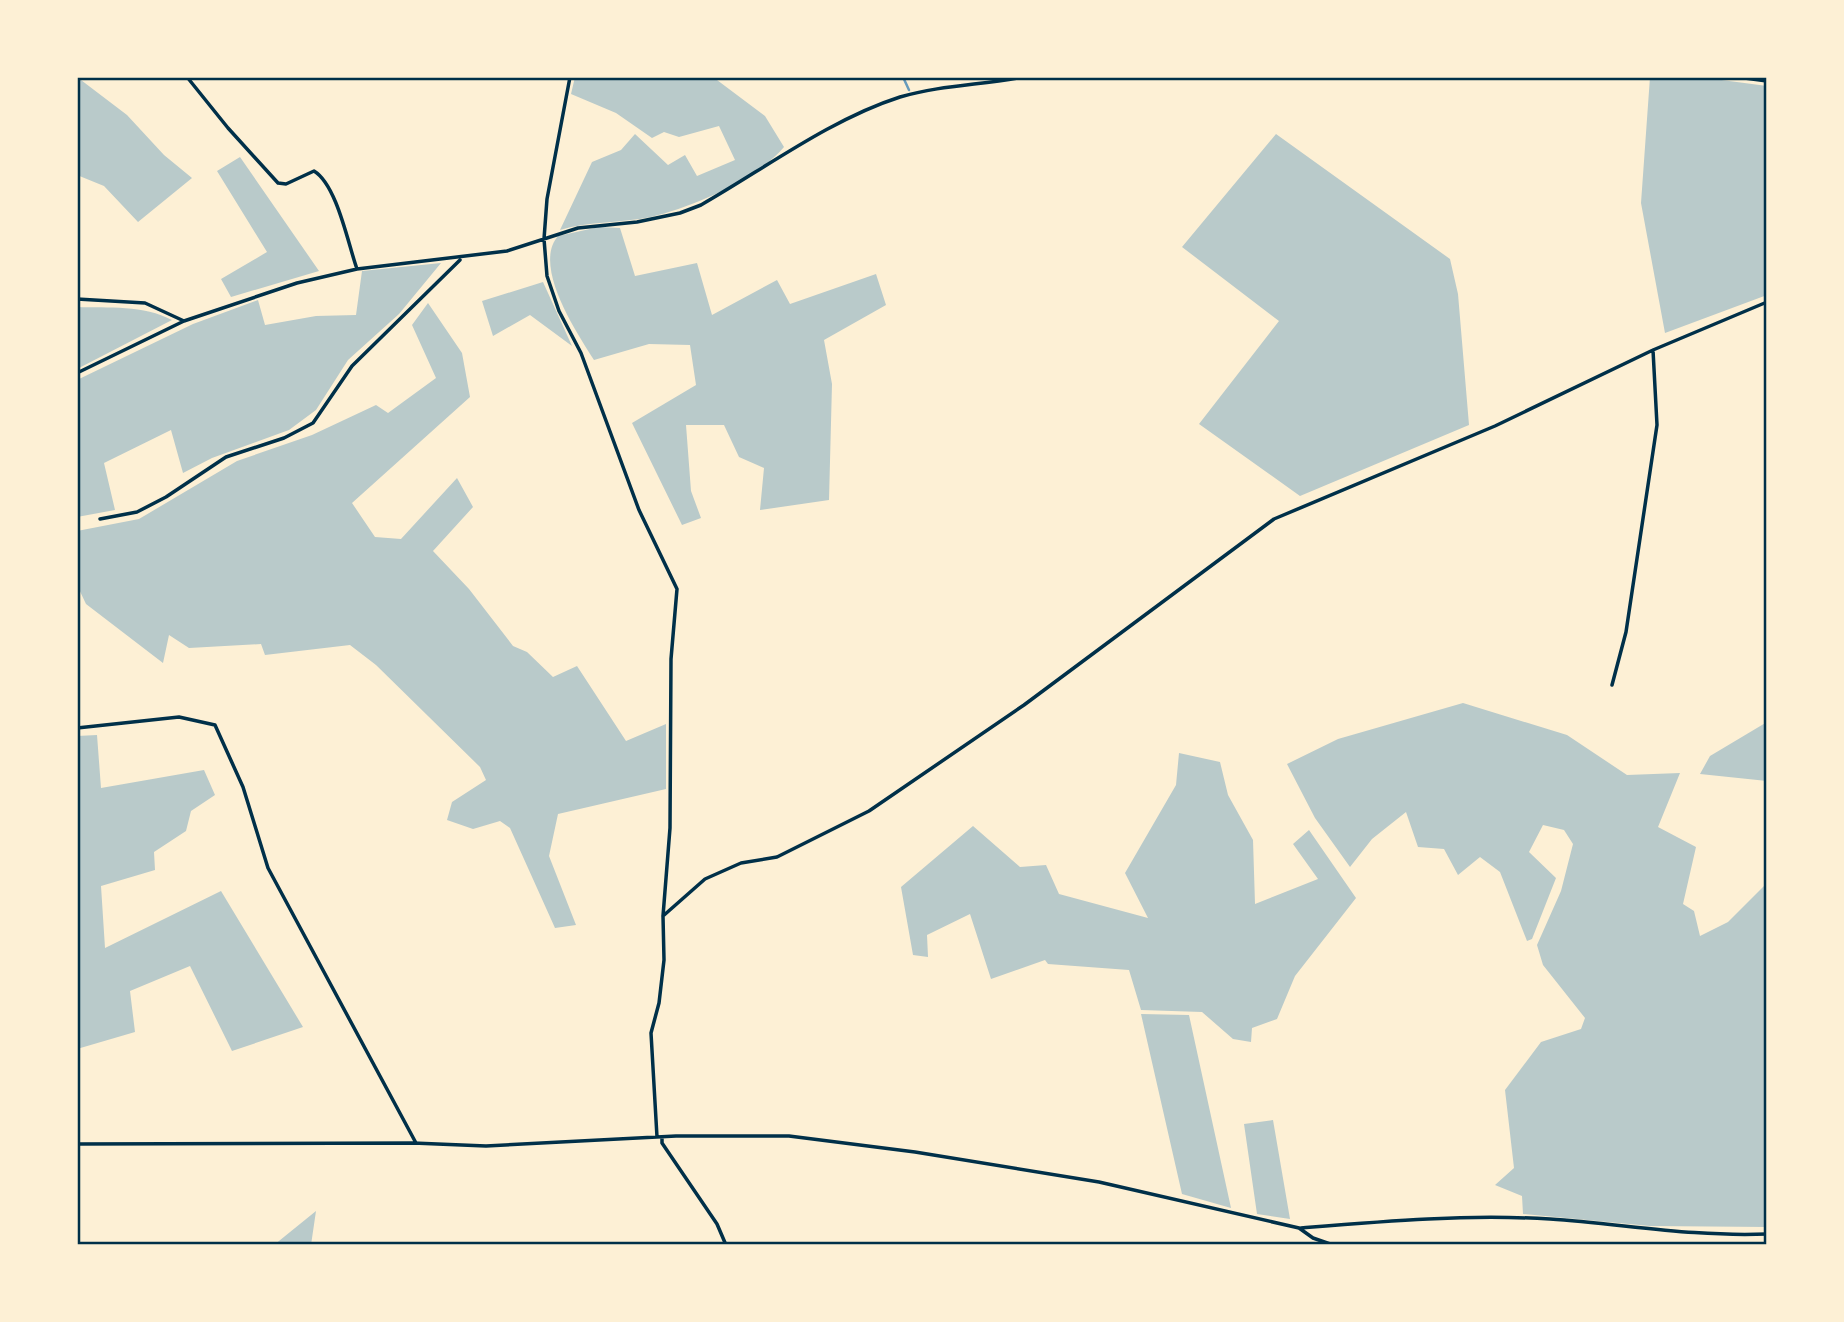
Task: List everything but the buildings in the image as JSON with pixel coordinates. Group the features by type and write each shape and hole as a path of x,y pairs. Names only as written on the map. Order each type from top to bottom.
{"street":[{"path":"187,77 228,128 278,183 286,184 314,172 320,175 337,206 357,269"},
{"path":"569,77 547,199 544,239 547,276 558,312 581,353 639,510 677,589 671,659 669,871 663,916 664,960 660,1003 651,1033 660,1137 717,1224 726,1245"},
{"path":"77,373 184,321 265,293 357,269 507,251 578,228 680,213 701,205 846,119 900,97 951,85 1023,77"},
{"path":"1737,77 1767,81"},
{"path":"100,519 137,512 166,497 226,457 284,438 313,422 352,366 461,258"},
{"path":"77,299 145,303 184,321"},
{"path":"663,916 705,878 741,863 777,857 869,811 1024,705 1273,519 1483,431 1653,350 1767,302"},
{"path":"1612,685 1626,632 1657,425 1653,350"},
{"path":"77,728 179,716 215,725 243,787 274,881 416,1143"},
{"path":"77,1144 416,1143 523,1146 660,1137 774,1135 876,1146 1099,1182 1299,1228 1448,1216 1552,1219 1713,1236 1767,1234"},
{"path":"1299,1228 1313,1238 1333,1245"}],"shaded area":[{"path":"77,77 127,115 164,155 192,178 138,222 104,186 77,175"},
{"path":"575,77 713,77 765,116 784,147 741,181 686,206 651,217 560,230 592,162 621,150 635,134 668,165 685,155 697,176 735,160 719,126 679,137 664,132 652,138 616,113 571,94"},
{"path":"1650,77 1699,77 1767,86 1767,295 1665,333 1641,203"},
{"path":"1276,134 1450,259 1458,294 1469,425 1300,496 1199,424 1279,321 1182,247"},
{"path":"240,157 319,271 231,297 221,279 267,252 217,171"},
{"path":"599,227 620,228 635,276 697,263 712,315 777,280 790,304 876,274 886,305 824,340 832,384 829,500 760,510 764,468 739,457 724,425 686,425 691,491 701,518 682,525 632,423 696,385 690,345 649,344 594,360 568,317 553,281 551,249 558,236"},
{"path":"441,263 399,314 348,360 316,410 289,430 212,458 183,473 171,430 104,463 115,510 77,517 77,380 193,324 258,300 265,325 316,316 356,315 362,271"},
{"path":"543,282 572,346 530,315 493,336 482,301"},
{"path":"428,303 462,353 470,397 352,503 375,537 401,539 457,478 473,507 433,551 469,589 513,646 527,652 553,677 577,666 626,741 666,724 666,789 558,814 549,856 576,925 555,928 510,828 500,821 473,829 447,820 452,802 486,780 480,767 376,665 350,645 265,655 261,644 189,648 169,635 163,663 86,604 77,585 77,531 139,519 237,461 312,435 376,405 388,413 436,378 412,325"},
{"path":"77,307 138,310 172,320 77,369"},
{"path":"1463,703 1567,735 1627,775 1680,773 1658,827 1696,847 1683,904 1694,911 1700,936 1728,922 1767,883 1767,1227 1650,1226 1523,1214 1522,1196 1495,1185 1514,1168 1505,1090 1541,1042 1581,1029 1585,1018 1543,965 1537,945 1561,891 1573,844 1564,830 1543,825 1529,852 1556,878 1532,939 1527,941 1500,872 1480,857 1458,875 1444,849 1418,847 1406,812 1372,839 1350,867 1315,818 1287,764 1338,739"},
{"path":"1767,722 1767,781 1700,774 1710,756"},
{"path":"97,735 101,788 204,770 215,795 191,811 186,831 154,852 155,870 101,886 105,948 221,891 303,1027 232,1051 190,966 130,991 135,1032 77,1049 77,736"},
{"path":"1179,753 1220,762 1228,795 1253,840 1255,904 1318,879 1293,844 1309,830 1356,898 1295,976 1277,1019 1252,1028 1251,1042 1233,1039 1202,1012 1141,1010 1129,970 1048,964 1045,960 991,979 970,914 927,935 928,957 913,955 901,887 973,826 1020,867 1046,865 1059,894 1148,918 1125,873 1176,785"},
{"path":"1141,1014 1189,1015 1231,1208 1182,1194"},
{"path":"1273,1120 1290,1219 1257,1214 1244,1124"},
{"path":"316,1211 311,1245 274,1245"}],"waterway":[{"path":"903,77 909,90"}]}
